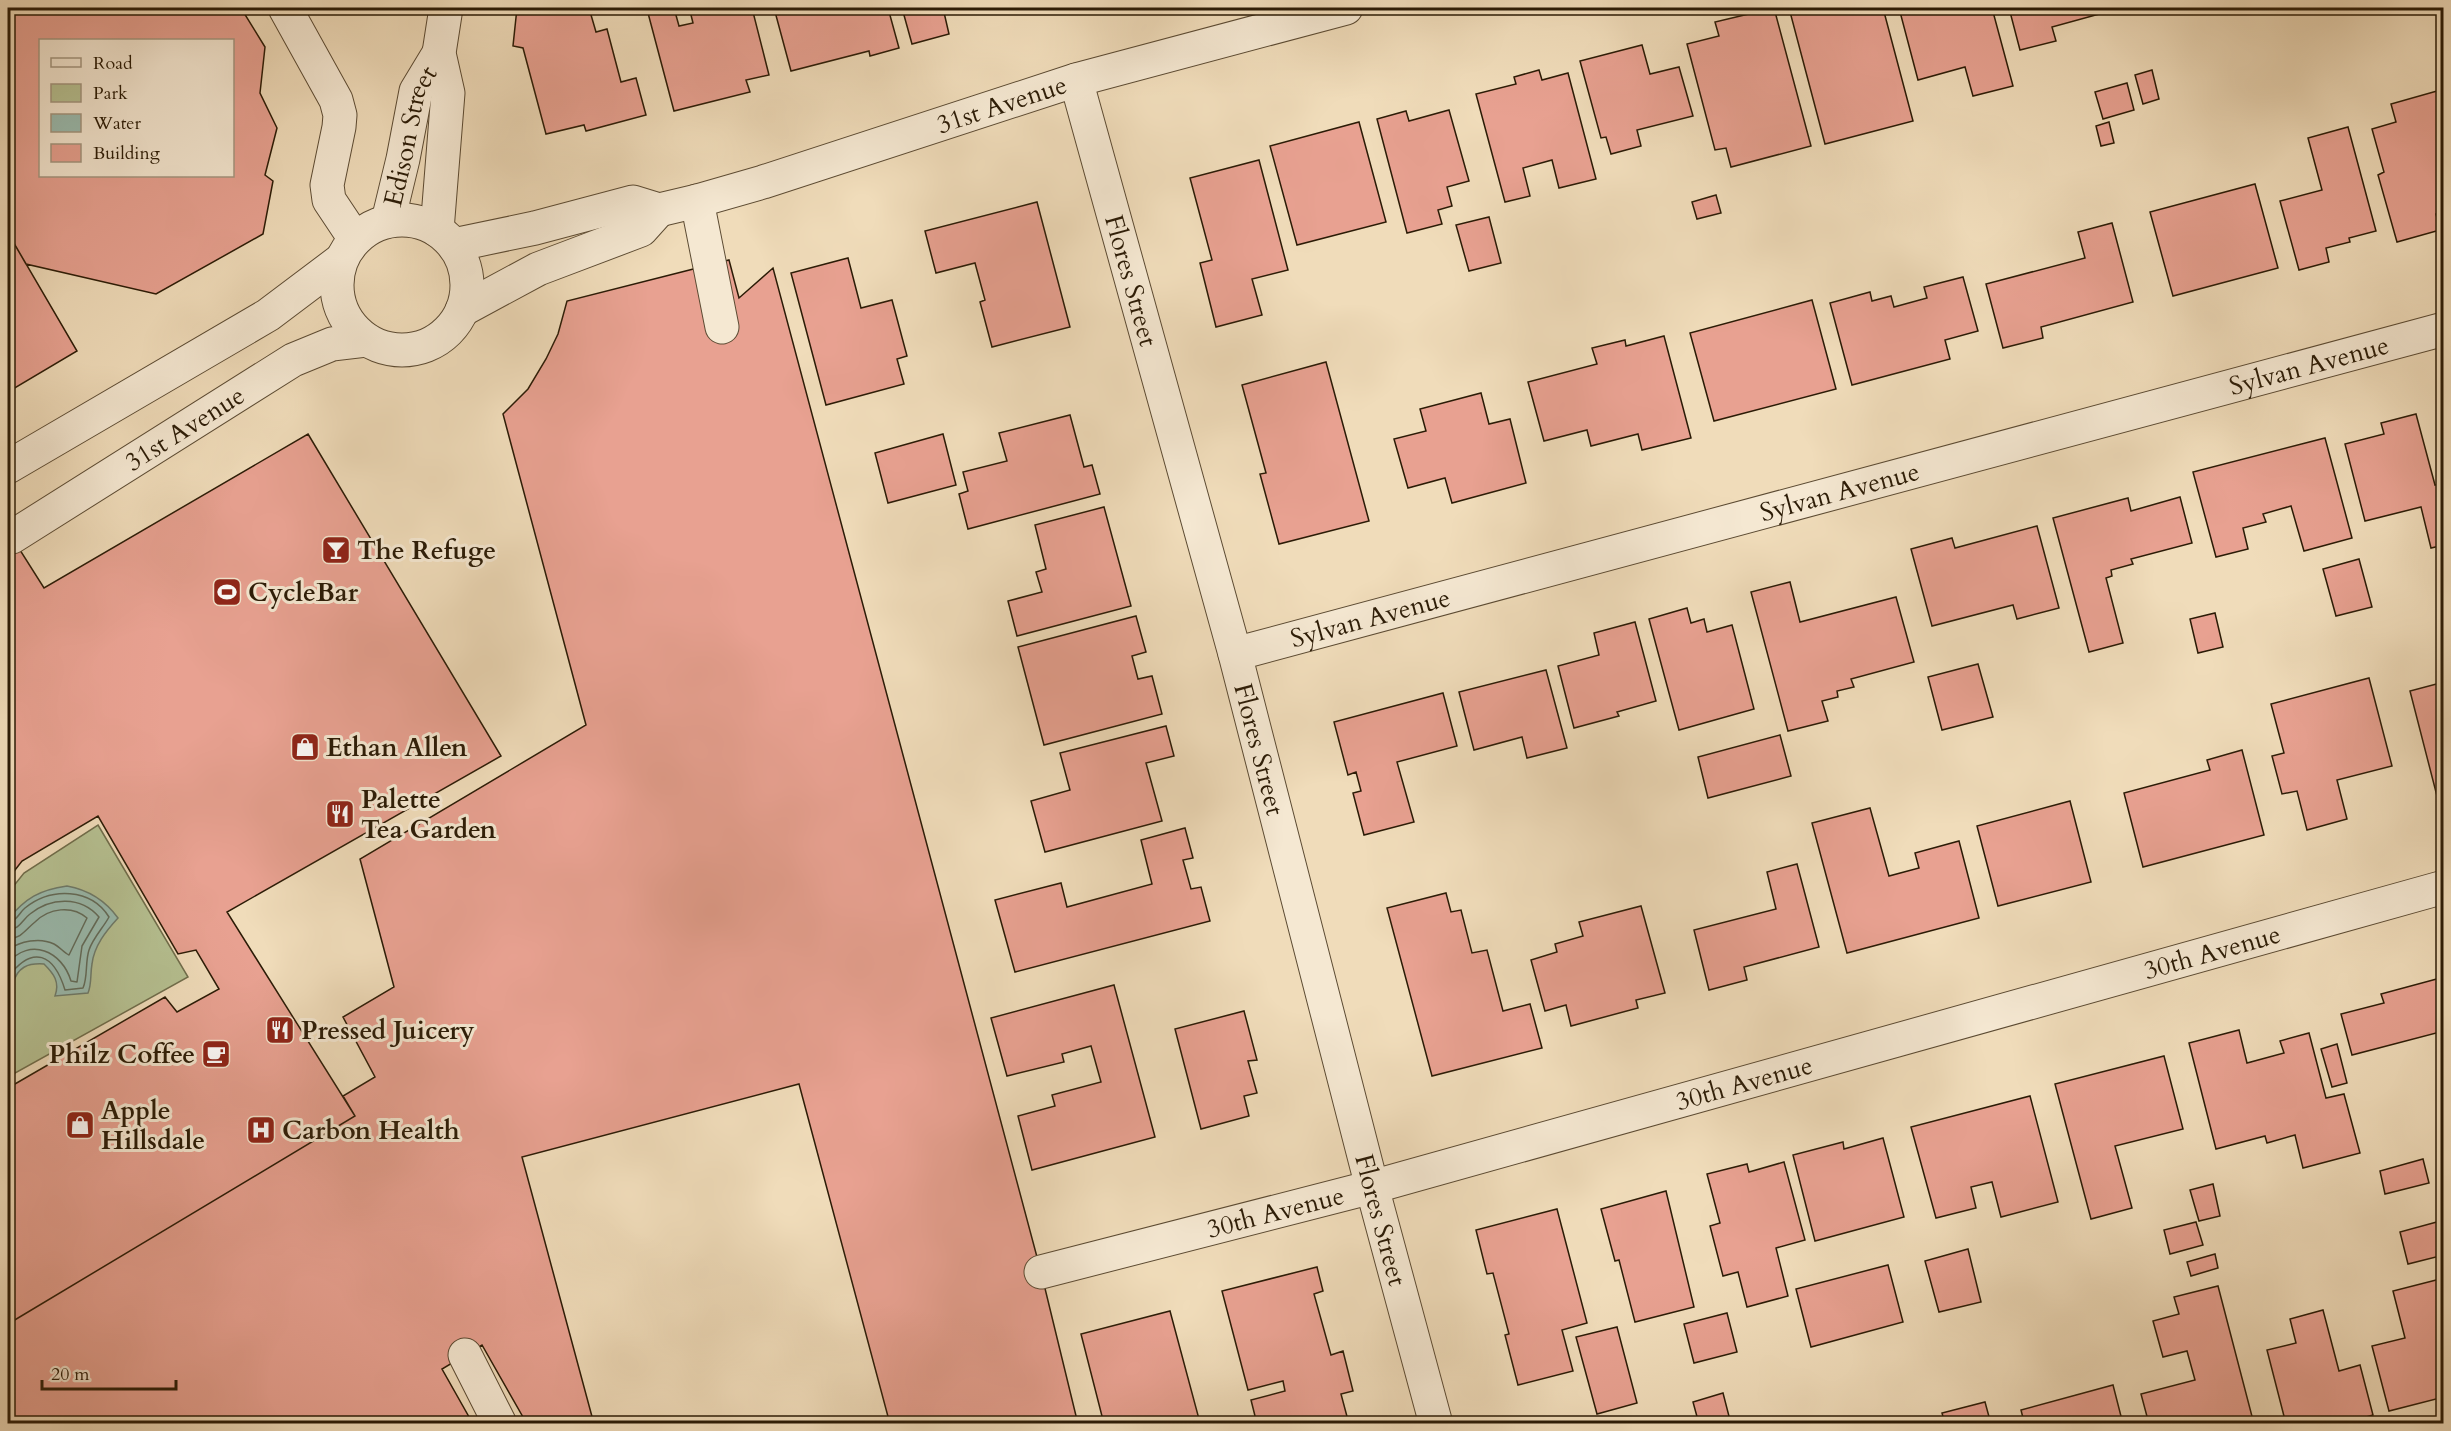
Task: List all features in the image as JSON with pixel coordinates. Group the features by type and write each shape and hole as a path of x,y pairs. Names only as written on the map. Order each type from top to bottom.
{"street":[{"path":"285,8 336,100 340,115 327,185 329,200 348,249"},
{"name":"Edison Street","path":"445,237 448,93 440,53 447,8"},
{"name":"31st Avenue","path":"445,237 535,228 633,202 659,210 697,201 763,182 1076,80 1346,8"},
{"name":"Edison Street","path":"387,220 404,153 416,91 440,53"},
{"name":"Flores Street","path":"1076,80 1235,654 1372,1187 1436,1424"},
{"path":"697,201 722,327"},
{"path":"462,310 538,269 641,230 659,210"},
{"path":"387,220 416,221 445,237 465,265 467,288 462,310 450,329 432,343 410,350 387,349 366,340 350,325 339,304 336,282 348,249 371,227 387,220"},
{"name":"31st Avenue","path":"8,467 268,315 348,249"},
{"name":"Sylvan Avenue","path":"1235,654 2444,329"},
{"name":"31st Avenue","path":"12,537 293,360 332,344 366,340"},
{"name":"30th Avenue","path":"1041,1272 1372,1187 2444,887"},
{"path":"465,1356 500,1424"}],"green space":[{"path":"98,825 188,977 8,1077 8,893 24,873"}],"water":[{"path":"67,886 96,897 118,918 95,951 88,993 55,996 57,986 55,978 44,964 24,967 17,974 13,984 8,981 8,919 34,896"}],"building":[{"path":"8,8 241,8 265,47 260,93 277,128 265,175 273,181 263,234 156,294 26,264 8,233"},
{"path":"517,8 589,8 596,32 607,29 621,82 636,78 646,115 586,131 584,125 546,134 523,48 513,46"},
{"path":"674,8 679,26 693,23 690,11 701,8 727,8 728,11 752,8 769,75 746,80 750,92 674,111 648,13"},
{"path":"774,8 888,8 899,48 870,56 869,51 791,71"},
{"path":"902,8 943,8 949,34 912,44"},
{"path":"1774,8 1811,146 1731,167 1726,148 1715,150 1687,44 1719,36 1715,22"},
{"path":"1789,8 1883,8 1913,121 1825,144"},
{"path":"1899,8 1992,8 2013,86 1973,96 1965,67 1918,80"},
{"path":"2009,8 2101,8 2103,13 2052,27 2056,41 2020,50"},
{"path":"1642,45 1650,74 1679,67 1693,116 1637,130 1641,146 1611,154 1606,137 1601,138 1580,61"},
{"path":"1539,70 1542,80 1568,73 1596,179 1559,188 1552,160 1523,168 1530,196 1505,202 1476,94 1516,84 1514,77"},
{"path":"2152,70 2159,99 2143,104 2135,75"},
{"path":"2127,83 2134,110 2103,119 2095,92"},
{"path":"2444,89 2444,212 2436,214 2440,230 2397,242 2378,175 2384,172 2372,129 2396,122 2391,104"},
{"path":"1449,110 1469,181 1447,187 1452,206 1438,210 1442,224 1407,233 1377,119 1406,111 1409,121"},
{"path":"1359,122 1386,222 1297,245 1270,146"},
{"path":"2109,122 2114,143 2101,146 2096,126"},
{"path":"2348,127 2376,231 2349,238 2350,242 2326,248 2329,262 2299,270 2280,201 2322,190 2308,138"},
{"path":"1259,160 1288,270 1252,279 1262,315 1216,327 1200,263 1212,260 1190,178"},
{"path":"2255,184 2278,268 2173,296 2150,212"},
{"path":"1716,195 1721,213 1697,219 1692,202"},
{"path":"1037,202 1070,327 992,347 980,302 985,300 975,263 936,273 925,231"},
{"path":"1489,217 1501,263 1469,271 1456,225"},
{"path":"2112,223 2133,302 2041,327 2043,338 2003,348 1986,284 2085,258 2078,232"},
{"path":"8,233 77,351 8,392"},
{"path":"848,258 861,308 892,300 907,356 897,359 904,384 826,405 791,273"},
{"path":"729,260 739,298 773,268 1041,1272 1078,1424 527,1424 482,1345 442,1369 473,1424 8,1424 8,1324 355,1116 343,1096 375,1077 343,1017 394,987 360,859 586,725 503,414 528,389 546,359 558,334 567,301"},
{"path":"1963,277 1978,331 1945,340 1950,359 1852,385 1830,303 1870,292 1872,301 1891,296 1894,307 1927,298 1924,287"},
{"path":"1812,300 1836,389 1714,421 1690,333"},
{"path":"1664,336 1691,438 1642,450 1638,434 1591,446 1587,430 1544,441 1528,382 1597,364 1592,348 1625,340 1626,346"},
{"path":"1326,362 1369,521 1279,544 1260,474 1266,473 1242,385"},
{"path":"1481,393 1489,424 1510,419 1526,483 1452,503 1445,478 1408,488 1394,439 1426,431 1420,409"},
{"path":"2416,414 2435,485 2444,483 2444,545 2431,548 2421,507 2365,521 2345,444 2384,434 2381,423"},
{"path":"1070,415 1084,467 1092,465 1100,494 968,529 959,494 968,491 963,472 1007,461 999,433"},
{"path":"308,434 501,756 227,912 355,1116 8,1324 8,1088 165,997 177,1012 219,989 196,950 178,954 98,816 22,861 8,879 8,531 44,588"},
{"path":"943,434 956,485 888,503 875,453"},
{"path":"2325,438 2352,538 2304,551 2291,506 2263,514 2266,522 2243,528 2248,549 2216,557 2193,472"},
{"path":"2180,497 2192,543 2131,559 2133,564 2111,570 2112,576 2106,578 2123,643 2089,652 2053,518 2128,498 2131,511"},
{"path":"1104,507 1131,606 1017,636 1008,601 1042,592 1036,572 1046,569 1035,525"},
{"path":"2037,526 2059,608 2017,619 2013,605 1932,626 1911,549 1952,538 1955,548"},
{"path":"2359,559 2372,607 2336,616 2323,569"},
{"path":"1790,582 1800,622 1896,597 1914,662 1851,679 1854,687 1837,691 1838,697 1822,701 1828,721 1788,731 1751,592"},
{"path":"1687,608 1691,623 1704,619 1707,632 1732,625 1754,709 1679,730 1649,619"},
{"path":"2215,613 2223,647 2198,653 2190,619"},
{"path":"1136,616 1146,652 1132,656 1138,679 1152,676 1162,714 1044,745 1018,647"},
{"path":"1635,622 1656,701 1617,712 1619,716 1574,728 1558,666 1599,655 1594,633"},
{"path":"1978,664 1993,717 1942,730 1928,677"},
{"path":"1546,670 1567,748 1527,758 1522,737 1474,750 1459,692"},
{"path":"2369,678 2392,766 2337,780 2347,819 2307,830 2297,791 2282,794 2272,756 2284,753 2271,704"},
{"path":"2444,682 2444,799 2438,800 2410,691"},
{"path":"1443,693 1457,746 1397,762 1414,822 1364,835 1353,793 1361,791 1356,772 1348,775 1334,722"},
{"path":"1166,726 1174,756 1146,763 1162,821 1045,852 1031,801 1070,790 1060,753"},
{"path":"1780,735 1791,776 1708,798 1698,757"},
{"path":"2242,750 2264,835 2143,867 2124,793 2210,770 2207,760"},
{"path":"2070,801 2091,882 1998,906 1977,826"},
{"path":"1870,808 1889,876 1919,868 1915,853 1959,841 1979,918 1847,953 1812,823"},
{"path":"1185,828 1193,858 1183,860 1191,889 1201,887 1210,921 1015,972 995,900 1061,883 1067,907 1152,884 1141,840"},
{"path":"1797,864 1819,947 1744,967 1747,980 1709,990 1694,930 1776,909 1767,872"},
{"path":"1446,893 1451,912 1461,910 1472,953 1487,950 1503,1011 1530,1004 1542,1048 1432,1076 1387,908"},
{"path":"1641,906 1665,993 1636,1000 1638,1008 1571,1026 1566,1005 1545,1011 1531,960 1557,952 1555,944 1583,936 1579,922"},
{"path":"2444,977 2444,1031 2352,1055 2341,1014 2384,1003 2381,994"},
{"path":"1114,985 1155,1137 1032,1170 1018,1116 1055,1106 1052,1095 1101,1082 1091,1046 1062,1054 1064,1062 1007,1076 991,1018"},
{"path":"1244,1011 1257,1060 1248,1061 1257,1093 1244,1096 1249,1116 1201,1129 1175,1029"},
{"path":"2239,1030 2247,1063 2284,1053 2280,1041 2309,1033 2326,1098 2344,1094 2360,1153 2303,1168 2295,1135 2267,1143 2265,1136 2216,1149 2189,1043"},
{"path":"2337,1044 2347,1083 2332,1087 2321,1049"},
{"path":"2164,1056 2183,1129 2115,1146 2132,1208 2091,1219 2055,1084"},
{"path":"799,1084 890,1424 594,1424 522,1157"},
{"path":"2030,1096 2058,1202 2001,1217 1992,1182 1971,1187 1976,1208 1936,1218 1911,1127"},
{"path":"1883,1138 1904,1217 1815,1241 1793,1155 1843,1142 1844,1149"},
{"path":"2423,1159 2429,1183 2385,1194 2380,1171"},
{"path":"1784,1162 1805,1240 1776,1248 1788,1296 1747,1307 1738,1272 1723,1276 1710,1226 1720,1223 1707,1174 1747,1164 1749,1172"},
{"path":"2213,1184 2220,1216 2199,1221 2190,1190"},
{"path":"1666,1191 1694,1307 1635,1322 1619,1260 1615,1261 1601,1209"},
{"path":"1557,1209 1587,1323 1562,1330 1573,1371 1518,1385 1505,1335 1509,1334 1493,1273 1487,1274 1476,1230"},
{"path":"2444,1220 2444,1255 2408,1264 2400,1232"},
{"path":"2196,1222 2203,1245 2170,1254 2164,1230"},
{"path":"1968,1249 1981,1302 1939,1312 1925,1261"},
{"path":"2215,1254 2218,1268 2191,1276 2187,1262"},
{"path":"1888,1265 1903,1322 1811,1347 1796,1289"},
{"path":"1317,1267 1323,1291 1314,1294 1331,1355 1343,1351 1353,1391 1341,1394 1349,1424 1257,1424 1251,1400 1285,1391 1283,1381 1248,1390 1222,1291"},
{"path":"2444,1278 2444,1397 2389,1411 2372,1346 2405,1338 2393,1291"},
{"path":"2218,1286 2254,1424 2149,1424 2141,1394 2195,1380 2187,1351 2163,1357 2153,1321 2179,1314 2174,1297"},
{"path":"2323,1310 2339,1371 2360,1365 2373,1415 2349,1422 2347,1418 2327,1424 2286,1424 2267,1350 2296,1343 2290,1319"},
{"path":"1170,1311 1199,1419 1188,1424 1104,1424 1081,1334"},
{"path":"1727,1313 1737,1352 1694,1363 1684,1324"},
{"path":"1617,1327 1637,1403 1597,1414 1576,1337"},
{"path":"2113,1385 2123,1424 2008,1424 2023,1418 2021,1410"},
{"path":"1723,1393 1731,1424 1699,1424 1693,1402"},
{"path":"1985,1402 1991,1424 1945,1424 1942,1413"}],"place":[{"name":"The Refuge","path":"336,550"},
{"name":"CycleBar","path":"227,592"},
{"name":"Ethan Allen","path":"305,747"},
{"name":"Palette Tea Garden","path":"340,814"},
{"name":"Pressed Juicery","path":"280,1030"},
{"name":"Philz Coffee","path":"216,1054"},
{"name":"Apple Hillsdale","path":"80,1125"},
{"name":"Carbon Health","path":"261,1130"}]}
